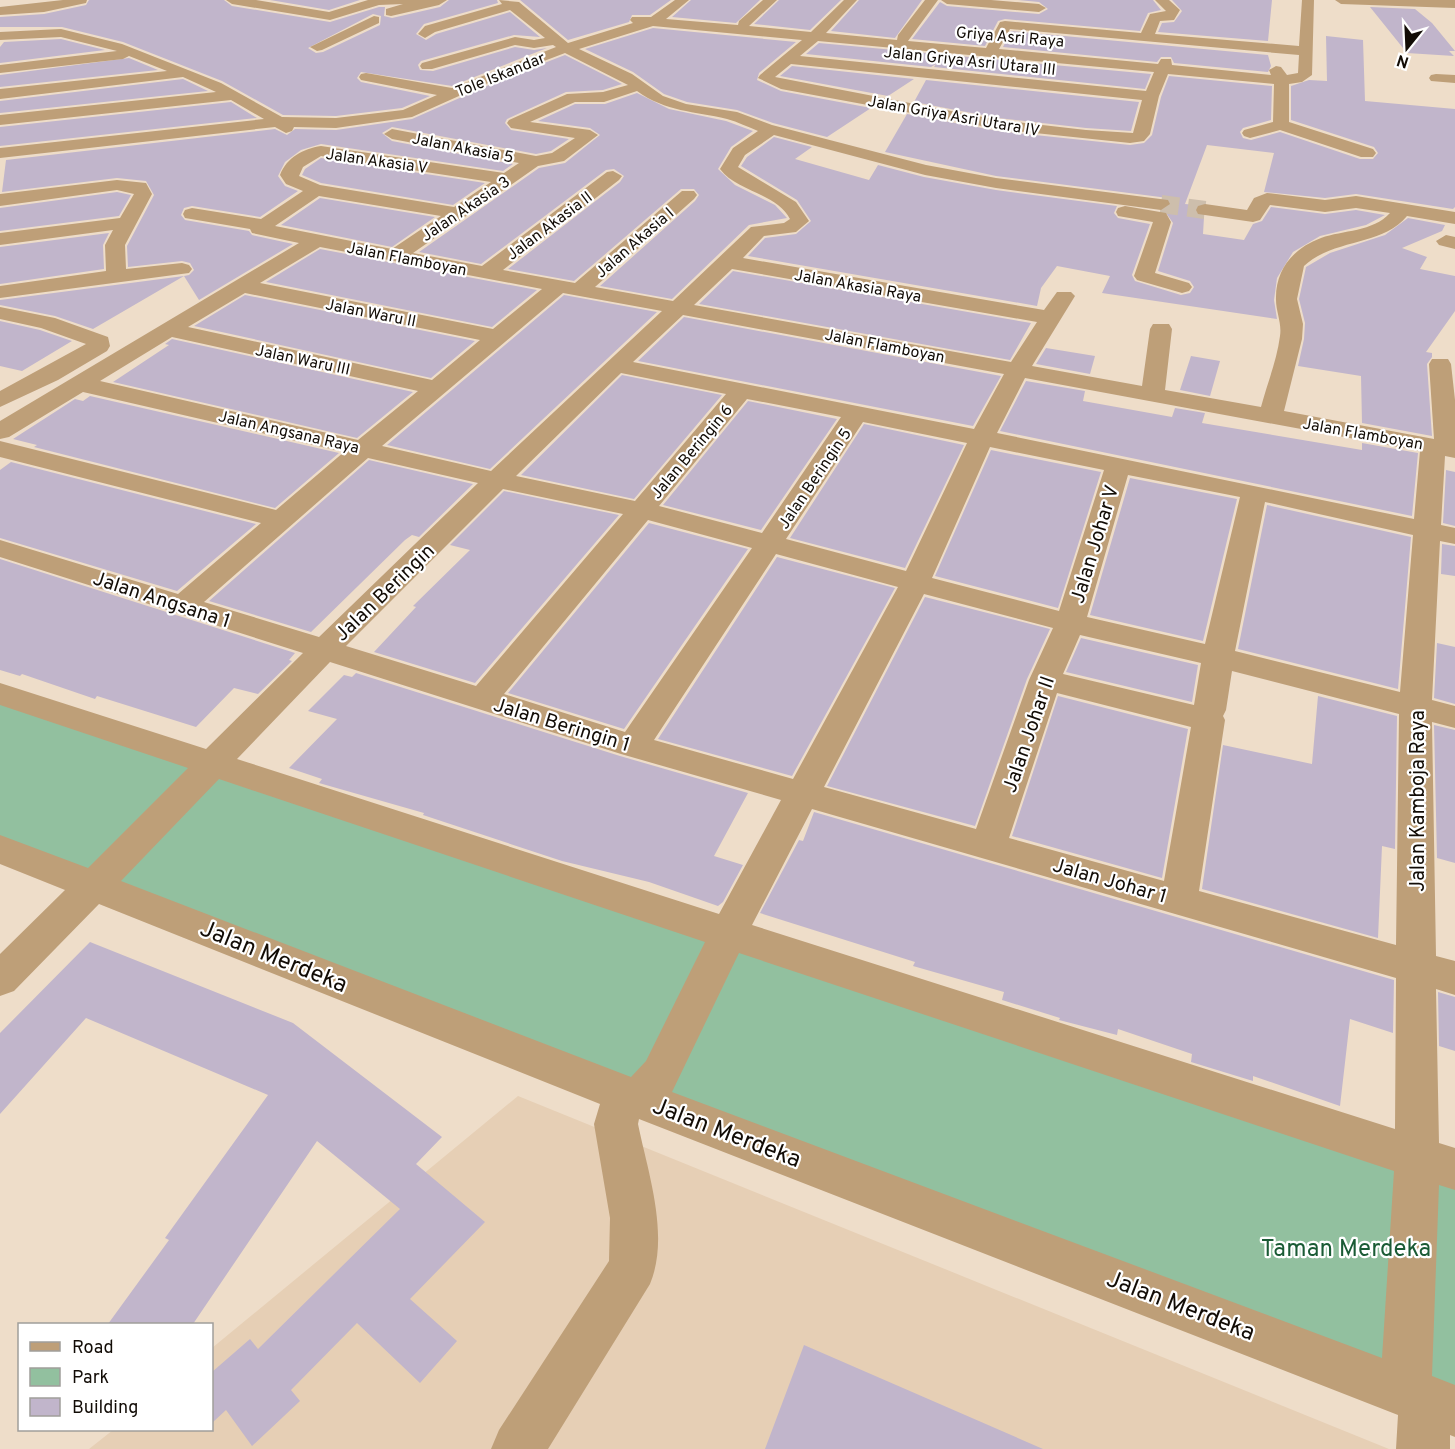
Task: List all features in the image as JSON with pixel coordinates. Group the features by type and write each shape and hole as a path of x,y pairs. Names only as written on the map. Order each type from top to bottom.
{"street":[{"path":"0,11 44,8 81,0"},
{"path":"232,0 330,16 378,0 410,0"},
{"path":"317,47 403,7 424,5 441,0"},
{"path":"644,21 663,0"},
{"name":"Tole Iskandar","path":"0,153 69,150 406,114 561,44 603,28 644,21 683,0"},
{"path":"744,24 771,0"},
{"path":"786,59 818,34 851,0"},
{"path":"903,38 932,0"},
{"path":"947,0 1017,3 1050,9"},
{"path":"1146,38 1149,17 1169,17 1173,10 1161,0"},
{"path":"297,10 319,3"},
{"path":"425,34 430,29 487,13 510,3 561,44 627,77 672,105 731,115 771,130 925,170 996,183 1161,204"},
{"path":"992,49 1017,3"},
{"path":"1279,75 1297,79 1305,75 1304,5 1455,4"},
{"path":"424,5 487,13"},
{"path":"353,10 388,13"},
{"name":"Griya Asri Raya","path":"644,21 744,24 818,34 903,38 992,49"},
{"name":"Griya Asri Raya","path":"644,21 1279,75"},
{"path":"1005,25 1146,38 1283,44 1305,51"},
{"path":"586,26 603,28"},
{"path":"0,36 67,34 134,54 264,110 284,126"},
{"path":"426,66 515,41 561,44"},
{"path":"1281,125 1279,75 1283,44"},
{"path":"0,69 134,54"},
{"name":"Jalan Griya Asri Utara III","path":"786,59 964,77 1056,92 1151,96"},
{"name":"Jalan Griya Asri Utara IV","path":"786,59 765,78 845,95 947,104 1041,125 1138,137 1142,134 1151,96"},
{"path":"1151,96 1165,66"},
{"path":"845,95 871,67"},
{"path":"0,94 183,74"},
{"path":"366,77 453,93"},
{"path":"947,104 964,77"},
{"path":"1436,78 1455,79"},
{"path":"534,162 558,158 590,135 515,123 572,97 604,97 639,86"},
{"path":"0,120 231,95"},
{"path":"1250,132 1281,125 1367,153"},
{"path":"679,306 728,262 758,231 789,228 800,221 785,203 729,169 730,161 737,153 771,130"},
{"name":"Jalan Akasia 5","path":"392,134 534,162"},
{"name":"Tole Iskandar","path":"0,163 69,150"},
{"name":"Jalan Akasia V","path":"316,190 292,180 289,175 290,169 311,153 321,151 507,179"},
{"name":"Jalan Akasia 3","path":"395,256 534,162"},
{"name":"Jalan Akasia II","path":"486,273 613,176"},
{"path":"0,200 117,185 140,187 143,194 115,245 116,276"},
{"path":"192,214 264,225 316,190 456,213"},
{"name":"Jalan Akasia I","path":"183,605 436,388 499,337 569,288 688,195"},
{"path":"1221,197 1261,202 1273,199 1325,206 1347,201 1404,208 1455,218"},
{"path":"1118,198 1115,209 1159,218 1162,222 1144,276 1182,287"},
{"path":"1204,210 1253,216 1261,202"},
{"path":"1271,416 1291,339 1292,324 1286,299 1293,264 1328,242 1365,234 1392,222 1404,208"},
{"path":"0,239 126,223"},
{"name":"Jalan Flamboyan","path":"264,225 260,230 1445,448"},
{"path":"0,432 315,241"},
{"name":"Jalan Akasia Raya","path":"728,262 1052,318"},
{"path":"0,292 182,269"},
{"name":"Jalan Waru II","path":"243,286 499,337"},
{"path":"518,1449 633,1267 633,1218 616,1124 633,1096 661,1074 729,932 916,581 982,438 1018,369 1064,296"},
{"name":"Jalan Beringin","path":"0,979 96,885 324,650 679,306"},
{"path":"0,313 47,323 100,342 99,346 50,375 0,400"},
{"path":"1153,394 1161,328"},
{"name":"Jalan Waru III","path":"171,330 436,388"},
{"name":"Jalan Kamboja Raya","path":"1423,1449 1429,1401 1436,1163 1436,973 1415,708 1426,530 1445,448 1440,364"},
{"path":"619,366 1254,492 1455,536"},
{"name":"Jalan Angsana Raya","path":"81,384 498,480 641,510 916,581 1070,624 1218,657 1455,717"},
{"name":"Jalan Beringin 6","path":"483,699 741,391"},
{"name":"Jalan Beringin 5","path":"633,746 857,412"},
{"path":"0,449 282,520"},
{"name":"Jalan Johar V","path":"1070,624 1118,465"},
{"path":"1210,710 1218,657 1254,492"},
{"name":"Jalan Angsana 1","path":"0,548 324,650"},
{"name":"Jalan Johar II","path":"989,845 1045,680 1070,624"},
{"name":"Jalan Beringin 1","path":"324,650 633,746 802,793"},
{"path":"1045,680 1209,720 1179,900"},
{"path":"0,694 1269,1111 1436,1163"},
{"name":"Jalan Johar 1","path":"802,793 1436,973"},
{"name":"Jalan Merdeka","path":"0,849 633,1096 1429,1401"}],"shaded area":[{"path":"518,1096 1389,1449 89,1449 112,1431 213,1431 213,1347"}],"green space":[{"name":"Taman Merdeka","path":"0,702 1455,1177 1455,1398 0,843"}],"building":[{"path":"89,0 224,0 232,6 330,22 379,7 385,7 384,16 392,18 440,7 449,0 497,0 498,3 424,24 416,34 426,40 436,34 510,12 540,37 514,35 421,61 418,65 420,70 433,71 515,47 534,50 547,48 452,86 361,72 357,78 361,82 430,96 402,108 336,116 283,115 222,81 123,42 62,27 0,27 0,17 44,14 86,5","holes":["373,14 381,16 380,25 323,52 316,53 308,48"]},
{"path":"270,0 360,0 329,10"},
{"path":"520,0 671,0 650,15 632,15 629,22 568,40"},
{"path":"691,0 760,0 736,23 672,17"},
{"path":"779,0 841,0 810,30 754,24"},
{"path":"859,0 922,0 895,38 831,31"},
{"path":"1018,0 1153,0 1161,10 1148,13 1140,31 1005,19 998,21 985,46 912,39 940,2 947,6 1039,14 1048,9 1039,2"},
{"path":"1172,0 1272,0 1268,41 1158,32 1162,23 1174,22 1182,11"},
{"path":"1370,7 1415,9 1432,23 1455,51 1449,51 1454,56 1407,53"},
{"path":"653,28 796,42 759,73 757,80 781,91 871,108 827,137 773,123 737,110 687,102 664,94 633,72 585,49"},
{"path":"1011,31 1268,55 1271,66 1268,72 1174,63 1171,57 1161,57 1157,62 1003,47"},
{"path":"1326,36 1363,40 1365,101 1455,109 1455,207 1453,209 1356,194 1325,198 1264,192 1274,153 1207,145 1185,204 1196,205 1196,215 1204,217 1203,234 1244,240 1253,224 1262,221 1271,207 1325,214 1356,210 1385,215 1366,225 1320,236 1293,252 1277,278 1274,300 1277,319 1102,293 1110,276 1057,266 1041,288 1037,306 748,256 765,238 796,234 811,221 797,200 741,166 747,157 774,137 812,147 795,159 869,180 878,165 924,177 996,190 1117,206 1114,213 1118,218 1150,224 1132,275 1135,281 1181,295 1190,293 1194,287 1190,281 1158,271 1173,223 1164,210 1172,205 1168,198 996,176 885,152 907,114 998,131 1130,145 1144,143 1152,135 1161,97 1169,76 1272,86 1271,120 1243,128 1240,132 1243,138 1251,140 1280,132 1360,159 1373,159 1378,153 1374,147 1291,120 1291,86 1309,80 1327,81"},
{"path":"61,39 105,50 0,63 0,47 4,42"},
{"path":"819,43 1151,74 1145,89 934,67 936,64 931,67 806,54"},
{"path":"565,55 622,84 603,90 566,92 507,119 505,123 511,130 569,139 551,151 536,154 392,127 382,133 392,141 513,164 503,171 321,144 301,150 285,162 278,176 285,186 298,191 260,217 192,206 184,208 181,215 185,220 249,231 252,235 293,244 199,300 184,276 194,270 190,263 182,261 128,267 127,246 154,195 146,181 117,178 2,192 6,160 275,129 287,135 295,129 336,130 412,119 498,81"},
{"path":"129,58 158,70 0,87 0,75"},
{"path":"792,66 914,79 888,96 780,76"},
{"path":"183,79 208,91 0,113 0,101"},
{"path":"926,80 1139,102 1131,131 1086,128 998,118 914,102"},
{"path":"637,93 669,109 726,121 753,131 731,147 718,169 735,185 775,205 787,218 749,225 672,299 600,286 695,201 699,195 694,189 681,189 574,281 508,269 620,182 624,176 614,169 606,170 481,264 419,252 539,168 565,163 600,135 590,128 538,121 575,104 605,104"},
{"path":"231,102 257,118 0,146 0,127"},
{"path":"321,158 485,183 453,205 321,183 302,175 305,169"},
{"path":"117,192 131,195 119,216 0,231 0,208"},
{"path":"320,198 435,217 392,247 281,225"},
{"path":"1408,218 1445,225 1442,231 1402,248 1427,257 1420,269 1455,276 1455,311 1426,352 1432,353 1427,364 1432,436 1362,423 1361,376 1298,366 1305,323 1299,299 1306,267 1330,253 1385,235"},
{"path":"109,233 103,245 104,269 0,284 0,247"},
{"path":"320,249 537,290 492,327 266,282"},
{"path":"733,271 1031,323 1010,360 699,304"},
{"path":"184,276 93,329 55,316 0,305 0,300"},
{"path":"245,295 475,341 431,378 194,326"},
{"path":"564,295 657,312 490,469 387,445"},
{"path":"684,317 1001,376 973,426 638,361"},
{"path":"0,321 40,330 72,341 22,371 0,366"},
{"path":"172,339 413,392 357,438 113,382 169,345 165,344"},
{"path":"1046,348 1095,356 1090,374 1036,364"},
{"path":"1191,356 1220,361 1210,396 1180,390"},
{"path":"622,375 722,395 634,499 521,475"},
{"path":"1026,381 1085,391 1083,401 1172,417 1175,408 1205,413 1202,423 1362,450 1362,443 1418,453 1412,516 1000,431"},
{"path":"90,396 339,453 275,508 34,447 37,445 13,439 75,399 83,401"},
{"path":"748,401 837,419 761,530 663,505"},
{"path":"864,424 964,445 905,568 790,538"},
{"path":"991,450 1101,472 1058,608 935,576"},
{"path":"369,460 473,484 419,537 412,535 405,540 311,632 209,601"},
{"path":"11,462 256,524 177,591 0,538 0,470"},
{"path":"1446,470 1455,472 1455,526 1443,523"},
{"path":"1130,478 1237,499 1203,641 1090,615"},
{"path":"504,491 619,515 475,683 374,652 416,607 413,606 470,550 450,545"},
{"path":"1267,505 1411,537 1398,689 1238,649"},
{"path":"649,523 748,549 624,729 508,693"},
{"path":"1442,544 1455,546 1455,576 1441,574"},
{"path":"777,557 895,588 792,776 658,739"},
{"path":"0,559 295,653 289,660 292,661 258,694 234,688 196,727 97,696 95,699 22,674 20,676 0,670"},
{"path":"925,597 1050,629 1027,679 975,826 827,786"},
{"path":"1081,638 1198,665 1192,702 1066,672"},
{"path":"1437,643 1455,647 1455,704 1434,698"},
{"path":"356,673 620,756 748,793 714,856 743,865 723,902 718,906 649,882 562,861 423,815 424,813 319,783 322,779 289,768 337,719 308,711 344,675 352,677"},
{"path":"1058,696 1188,729 1162,878 1012,836"},
{"path":"1318,696 1397,716 1395,849 1382,846 1378,938 1202,889 1223,745 1312,764"},
{"path":"1434,725 1455,730 1455,863 1437,858"},
{"path":"814,812 1394,980 1393,1033 1350,1019 1340,1106 1253,1076 1253,1081 1191,1062 1192,1054 1118,1029 1117,1035 1059,1020 1060,1018 1002,1000 1004,992 913,966 915,962 760,913 799,840 803,841"},
{"path":"90,942 293,1023 442,1137 416,1164 485,1222 410,1299 457,1341 420,1383 357,1323 291,1390 300,1401 252,1446 226,1410 213,1422 213,1371 250,1339 258,1349 400,1209 317,1141 194,1323 109,1323 169,1240 165,1238 268,1095 86,1018 0,1114 0,1033"},
{"path":"1438,992 1455,997 1455,1051 1439,1046"},
{"path":"804,1345 1043,1449 765,1449"}],"tunnel":[{"path":"1161,204 1205,210"}]}
